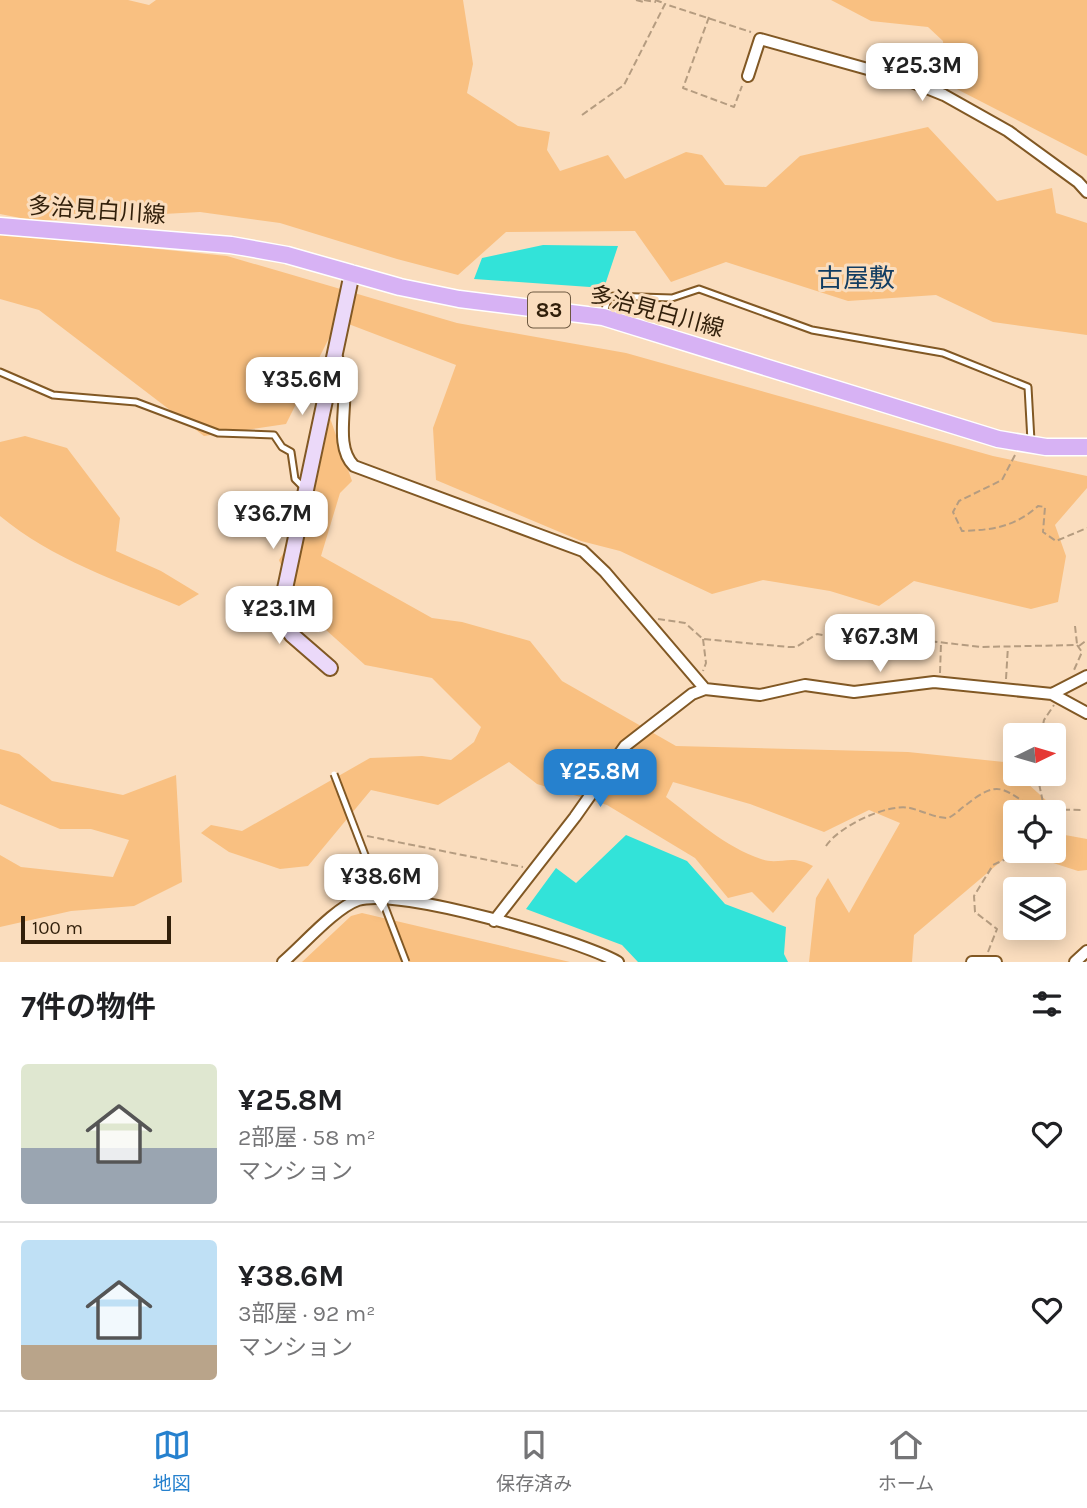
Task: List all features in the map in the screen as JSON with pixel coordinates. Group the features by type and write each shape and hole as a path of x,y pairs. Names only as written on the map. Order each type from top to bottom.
{"main road":[{"name":"多治見白川線","path":"0,226 231,245 287,255 459,299 603,317 998,439 1026,444 1087,447"}],"street":[{"path":"748,76 760,38 907,80 944,95 1009,131 1078,181 1087,192"},
{"path":"330,668 292,635 279,617 352,273"},
{"path":"334,354 344,365 344,448 354,466 583,551 605,572 702,686 760,695 805,685 854,692 940,682 1055,696 1087,713"},
{"path":"1055,696 1087,676"},
{"path":"494,921 625,746 702,686"},
{"path":"284,962 350,903 376,898 494,921 589,948 618,962"},
{"path":"1075,962 1087,951"},
{"path":"972,962 996,962"}],"lane":[{"path":"603,317 609,296 672,298 699,289 812,330 943,353 1028,387 1026,444"},
{"path":"0,372 53,395 136,402 218,433 274,435 282,447 291,452 295,478 305,489"},
{"path":"334,774 406,962"}],"path":[{"path":"636,0 655,1 710,16 756,33 760,38"},
{"path":"582,115 624,85 665,4"},
{"path":"710,16 683,88 734,107 748,76"},
{"path":"1026,444 1002,480 959,502 953,512 962,531 991,530 1011,525 1038,506 1045,508 1043,532 1050,539 1056,541 1087,528"},
{"path":"640,616 685,623 703,639 796,647 817,634 854,641 941,642 981,647 1078,646 1087,640"},
{"path":"1070,686 1081,651 1074,626"},
{"path":"702,686 706,663 703,639"},
{"path":"940,682 941,642"},
{"path":"1006,688 1008,645"},
{"path":"1081,651 1087,651"},
{"path":"1043,723 1055,696"},
{"path":"826,846 845,828 881,809 910,808 948,818 984,791 993,788 1005,790 1021,800"},
{"path":"1066,809 1082,810"},
{"path":"365,835 534,869"},
{"path":"350,903 362,848"},
{"path":"987,961 997,929 975,912 974,896 993,865 1003,860"}],"shaded area":[{"path":"0,0 128,0 149,5 156,0 463,0 473,64 467,93 518,126 550,132 547,150 560,171 608,155 625,179 686,152 702,155 725,185 766,187 800,156 928,127 997,201 1052,188 1056,213 1087,223 1087,335 993,322 936,295 848,301 726,262 671,282 635,231 506,232 458,275 280,223 200,212 36,221 0,214"},
{"path":"831,0 1087,0 1087,156 945,83 943,41 928,27 871,21"},
{"path":"0,233 227,256 457,323 626,353 993,456 1087,476 1087,488 1055,525 1066,556 1058,602 1031,609 914,581 879,606 830,591 763,580 712,594 620,551 581,541 436,480 433,428 456,365 338,320 286,424 204,436 39,310 0,299"},
{"path":"330,418 352,481 340,493 321,556 432,618 462,622 530,641 562,681 676,746 908,752 1003,762 1003,786 1030,786 1046,800 1003,800 1003,860 914,935 912,962 809,962 816,898 828,878 849,913 900,823 869,810 824,832 750,804 673,782 666,797 735,847 768,861 798,860 813,866 773,913 752,892 728,898 695,858 607,805 537,784 509,762 438,805 371,790 308,866 280,869 229,852 201,833 211,825 242,831 370,758 422,756 451,760 474,742 481,727 432,678 365,665 296,603 279,560 310,513"},
{"path":"25,436 67,448 120,518 116,551 161,571 199,594 179,606 63,557 0,516 0,442"},
{"path":"0,749 19,754 52,781 123,795 176,775 182,882 134,906 71,911 0,927 0,855 21,867 113,877 129,840 91,829 60,829 0,804"},
{"path":"1066,835 1087,839 1087,870 1078,871 1053,863 1066,863"},
{"path":"362,913 570,962 302,962 351,916"}],"water":[{"path":"543,245 618,246 604,288 474,279 482,258"},
{"path":"626,835 687,861 725,904 786,927 784,954 788,962 638,962 622,945 526,909 556,868 576,883"}],"district":[{"name":"古屋敷","path":"856,278"}]}
